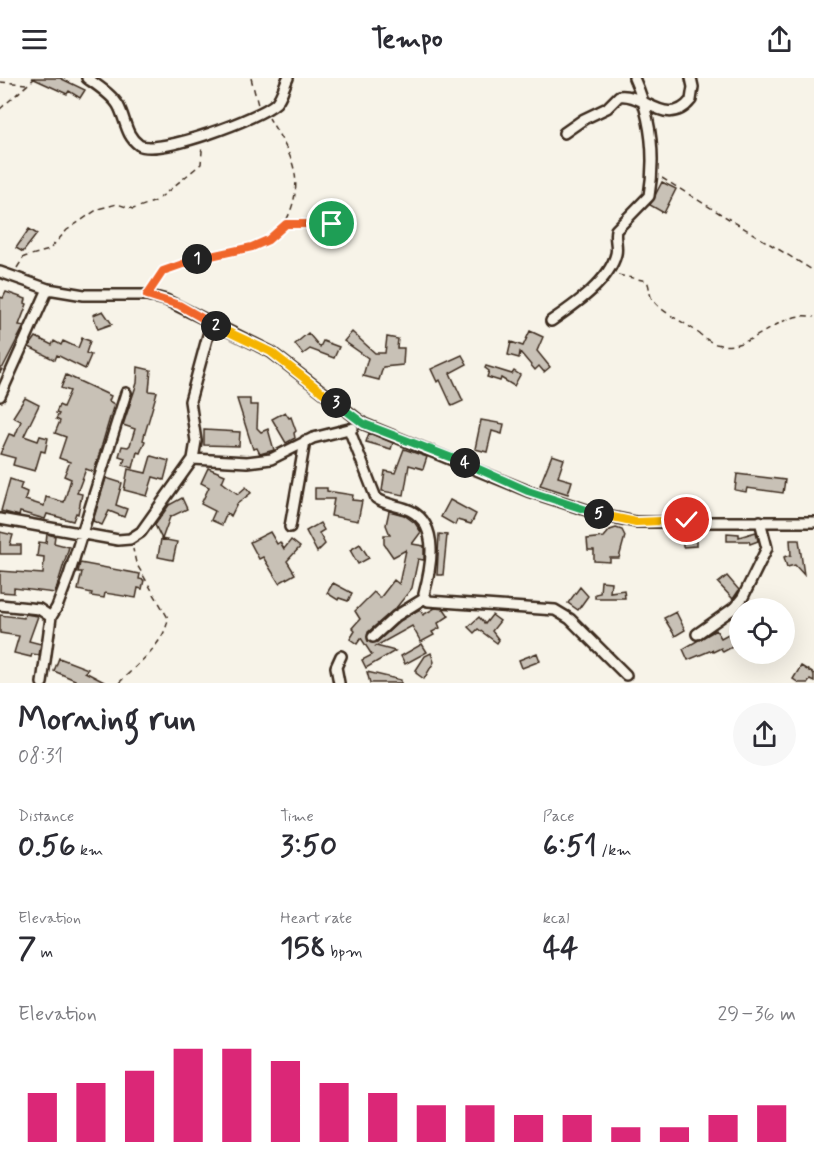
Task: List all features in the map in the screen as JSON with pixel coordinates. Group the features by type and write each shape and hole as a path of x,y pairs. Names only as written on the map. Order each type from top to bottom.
{"street":[{"path":"87,78 117,104 127,131 142,146 163,148 233,125 276,103 288,78"},
{"path":"551,321 574,304 608,271 617,251 616,230 649,196 652,172 652,135 646,105 634,78"},
{"path":"564,133 607,108 619,96 633,98 660,111 675,111 688,104 693,94 691,78"},
{"path":"0,272 48,289 84,295 147,295 179,305 211,324 271,352 364,424 528,491 602,515 636,522 814,522"},
{"path":"0,396 48,289"},
{"path":"0,519 118,540 130,539 141,532 193,459 196,441 190,401 211,324"},
{"path":"42,683 51,617 60,599 126,393"},
{"path":"193,459 247,462 271,459 305,441 364,424"},
{"path":"349,429 376,498 383,503 414,513 425,522 431,542 425,598"},
{"path":"290,527 305,441"},
{"path":"697,634 734,608 743,597 767,548 760,521"},
{"path":"373,637 396,616 425,598 447,604 504,605 555,610 570,618 626,675"},
{"path":"0,605 39,609 51,617"},
{"path":"339,683 336,667 341,656"}],"path":[{"path":"0,109 35,78"},
{"path":"147,295 163,271 176,264 252,247 268,240 286,224 293,207 297,182 295,167 261,110 251,78"},
{"path":"0,82 27,84"},
{"path":"11,276 24,257 49,250 67,230 98,209 117,204 133,209 156,201 201,164 202,151 194,138"},
{"path":"652,172 814,271"},
{"path":"286,224 332,224"},
{"path":"608,271 647,281 652,299 664,310 716,344 728,345 740,342 770,331 791,317 802,314 814,317"},
{"path":"119,683 152,649 168,626 165,612 136,563 130,539"}],"building":[{"path":"32,78 60,78 85,90 80,98 69,91 67,94"},
{"path":"662,182 676,189 664,213 650,205"},
{"path":"29,229 37,234 23,252 16,248"},
{"path":"6,292 26,299 27,304 19,325 24,326 0,373 0,297 3,298"},
{"path":"103,311 112,324 98,329 93,315"},
{"path":"530,331 543,337 537,351 550,367 544,372 539,366 535,370 520,352 519,358 508,355 511,342 523,346"},
{"path":"352,332 375,353 385,353 387,337 398,339 397,348 404,348 403,365 383,367 379,380 363,376 368,358 344,341"},
{"path":"308,333 320,347 323,341 339,347 334,358 310,349 303,354 295,344"},
{"path":"36,337 52,345 54,341 61,345 63,341 78,348 82,338 90,341 86,353 91,355 85,369 57,355 55,360 29,347"},
{"path":"462,355 467,364 450,373 463,401 452,406 440,380 437,382 431,369"},
{"path":"486,366 512,374 514,371 520,375 514,386 501,378 500,381 487,377 489,371 485,368"},
{"path":"138,367 151,370 149,391 157,392 143,440 145,441 140,453 137,452 133,468 123,465 125,458 119,456 122,446 130,445 135,429 123,425 137,383"},
{"path":"66,375 111,396 109,401 114,404 94,472 86,469 77,493 82,494 78,514 76,513 73,521 47,514 45,519 20,512 19,516 1,511 10,479 22,483 20,489 27,492 25,500 44,506 46,497 64,502 71,479 64,476 70,462 59,458 66,437 55,433 60,421 56,419 59,414 56,413 59,405 63,407 70,391 61,388"},
{"path":"25,398 39,405 24,436 38,441 40,436 48,438 45,452 41,451 35,471 13,465 15,458 0,454 9,434 15,436 21,421 13,417"},
{"path":"237,399 250,399 250,405 258,405 257,428 261,432 268,429 274,450 260,454 257,448 253,449"},
{"path":"285,412 289,418 291,417 296,431 295,438 286,443 272,419"},
{"path":"481,420 504,424 502,434 492,431 487,452 475,449"},
{"path":"204,430 240,432 239,446 204,445"},
{"path":"369,433 393,443 391,449 366,442"},
{"path":"404,449 427,457 423,469 409,465 404,495 382,491 385,471 395,473"},
{"path":"552,455 564,459 558,477 572,481 568,494 540,485"},
{"path":"151,456 169,461 164,480 153,477 147,496 124,490 128,469 146,473"},
{"path":"208,468 225,475 222,482 238,494 246,487 251,493 237,504 231,516 227,513 222,525 211,520 215,511 201,504 209,487 201,483"},
{"path":"737,474 785,480 783,493 747,488 746,492 735,490"},
{"path":"106,478 122,483 116,505 127,509 124,517 109,511 102,525 93,521"},
{"path":"315,488 327,488 327,491 353,495 352,500 362,501 358,521 331,516 334,499 315,499"},
{"path":"182,498 187,509 170,517 162,539 155,525 169,505"},
{"path":"450,500 476,514 471,524 457,520 455,525 441,517"},
{"path":"389,511 404,515 415,523 421,532 412,544 424,546 424,560 418,559 412,588 396,608 368,632 368,641 377,642 400,621 420,609 423,615 435,608 444,609 449,616 438,623 440,628 432,632 434,635 421,642 412,626 376,646 395,651 366,668 362,660 372,655 361,638 357,644 350,639 355,631 352,628 360,619 355,611 374,592 380,598 394,580 399,584 406,550 393,557 384,544 384,535 390,535 386,525"},
{"path":"320,523 324,530 319,533 325,544 317,552 306,531"},
{"path":"616,528 622,530 625,536 619,558 610,558 610,562 594,561 594,550 588,550 587,539 604,537 610,530"},
{"path":"696,530 696,546 683,547 682,531"},
{"path":"0,532 13,535 10,545 21,545 21,554 0,554"},
{"path":"270,532 277,544 280,542 284,549 291,540 300,547 287,561 295,574 279,583 263,557 259,559 250,542"},
{"path":"756,532 758,541 750,544 749,541 727,541 727,533 739,534 739,537"},
{"path":"47,534 55,536 54,543 69,547 55,593 14,588 14,593 0,592 0,571 43,574 44,557 37,556 39,542 46,543"},
{"path":"439,534 447,535 443,575 437,575"},
{"path":"161,539 177,542 173,560 158,557"},
{"path":"790,540 799,540 804,575 795,565 787,567 784,557 791,555"},
{"path":"360,544 369,558 358,564 350,550"},
{"path":"80,563 140,574 139,579 144,580 142,589 138,588 136,598 105,593 104,598 91,596 92,593 78,590 82,572 78,572"},
{"path":"727,576 739,590 732,598 718,583"},
{"path":"601,581 611,582 610,592 624,590 625,598 595,598 595,594 600,593"},
{"path":"333,583 352,593 348,601 339,598 338,600 327,593"},
{"path":"580,587 588,596 578,610 568,603"},
{"path":"676,612 685,630 675,636 664,618"},
{"path":"25,614 38,616 29,641 41,644 39,655 32,654 31,657 14,653 19,636 0,633 0,615 24,618"},
{"path":"492,615 500,621 492,631 499,640 497,643 478,629 474,633 468,627 479,617 485,624"},
{"path":"716,630 721,638 729,634 729,649 723,652 721,648 713,652 712,650 688,660 683,649"},
{"path":"422,644 427,652 405,664 401,656"},
{"path":"431,653 434,662 424,679 416,673 416,670 425,656"},
{"path":"537,653 540,661 522,668 519,660"},
{"path":"59,658 88,669 85,672 106,683 74,683 75,680 54,671"},
{"path":"801,666 814,674 814,682 810,680 808,683 799,683 793,679"},
{"path":"367,672 401,680 401,683 370,683"}],"route":[{"path":"332,224 286,224 268,240 252,247 176,264 163,271 147,295 179,305 211,324 271,352 364,424 492,474 528,491 602,515 636,522 687,520"}]}
